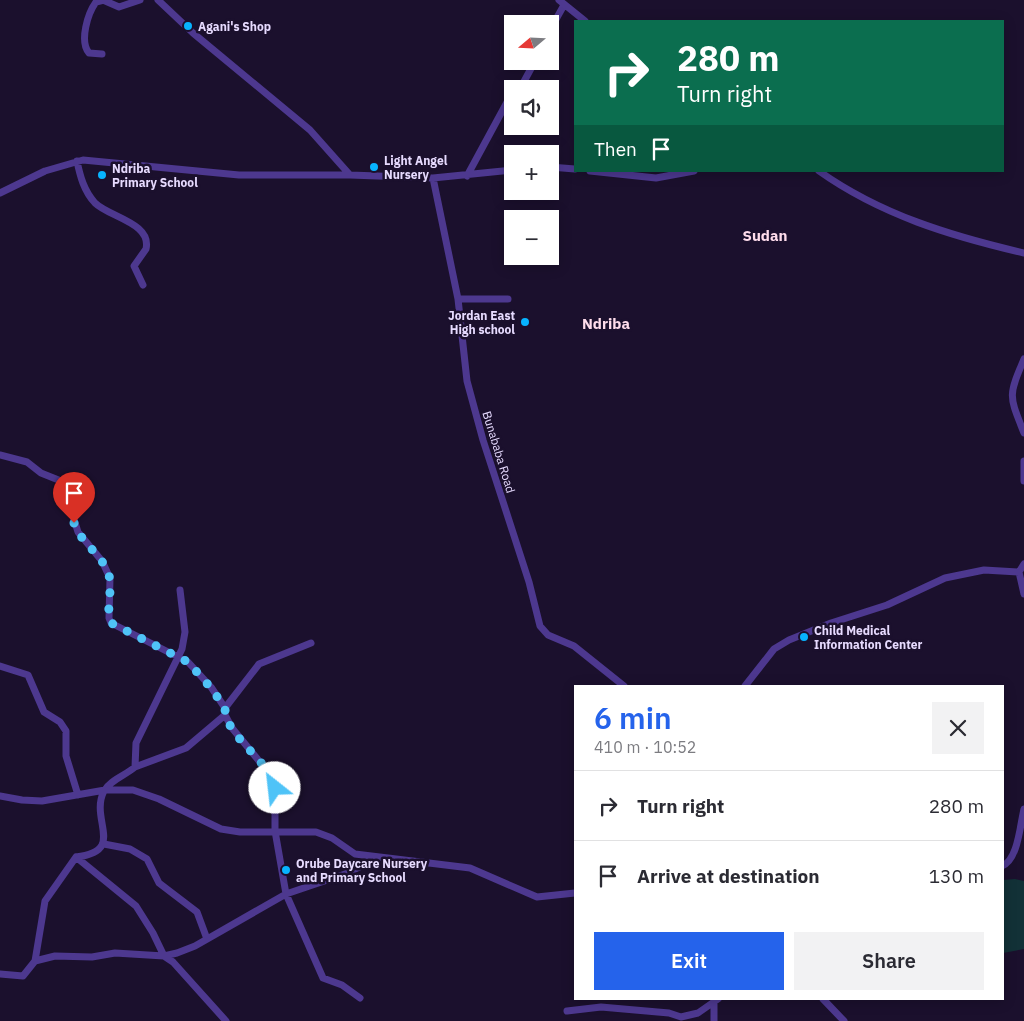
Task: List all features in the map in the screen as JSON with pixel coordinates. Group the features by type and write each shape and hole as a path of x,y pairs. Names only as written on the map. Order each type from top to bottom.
{"street":[{"path":"102,54 89,53 85,43 90,11 96,2 103,0 119,7 140,0"},
{"path":"158,0 194,33 310,130 350,176"},
{"path":"556,15 562,2 584,20"},
{"path":"467,176 504,107"},
{"path":"77,161 83,184 92,199 107,213 132,224 144,236 146,250 134,266 143,285"},
{"path":"0,193 45,171 77,161 239,175 433,178 504,171"},
{"path":"559,168 574,168"},
{"path":"599,172 656,178 689,172"},
{"path":"822,172 891,213 948,233 1024,253"},
{"name":"Bunababa Road","path":"433,178 458,299 467,381 482,440 529,582 540,626 548,635 574,646 623,685"},
{"path":"458,299 508,299"},
{"path":"1024,359 1011,397 1024,433"},
{"path":"0,455 27,462 41,473 66,483 71,489 72,513 78,532 102,561 110,578 109,618 111,623 179,656 199,673 225,711 232,728 273,778 275,788 274,831 286,894 323,978 342,985 360,998"},
{"path":"1024,461 1024,481"},
{"path":"1024,564 1019,572 1024,594"},
{"path":"746,685 774,649 831,622 887,606 945,578 984,570 1019,572"},
{"path":"135,766 136,744 179,656 185,632 180,590"},
{"path":"0,974 23,976 35,961 45,901 76,857 92,854 104,844 101,806 105,790 135,766 186,748 225,711 259,664 311,643"},
{"path":"0,666 28,675 44,712 63,725 66,737 66,756 78,795"},
{"path":"0,796 42,801 105,790 133,790 147,794 221,829 240,832 274,831 323,834 355,854 470,868 537,897 574,893"},
{"path":"1004,865 1009,864 1014,855 1024,809"},
{"path":"104,844 130,849 147,858 159,882 197,912 207,940"},
{"path":"76,857 136,906 154,933 164,956 173,962 226,1021"},
{"path":"35,961 61,955 92,957 121,953 164,956 177,953 207,940 286,894 345,874 378,857"},
{"path":"173,962 177,953"},
{"path":"824,1000 844,1021"},
{"path":"566,1011 601,1007 669,1013 681,1017 698,1013 716,1001"},
{"path":"714,1021 716,1001"}],"green space":[{"path":"1015,879 1024,881 1024,949 1004,953 1004,880"}],"place":[{"name":"Agani's Shop","path":"188,26"},
{"name":"Light Angel Nursery","path":"374,167"},
{"name":"Ndriba Primary School","path":"102,175"},
{"name":"Jordan East High school","path":"525,322"},
{"name":"Child Medical Information Center","path":"804,637"},
{"name":"Orube Daycare Nursery and Primary School","path":"286,870"}],"district":[{"name":"Sudan","path":"765,235"},
{"name":"Ndriba","path":"606,323"}],"route":[{"path":"74,523 82,540 93,550 107,569 111,588 109,618 111,623 117,628 143,638 179,656 199,673 225,708 225,714 232,728 273,778 275,788"}]}
